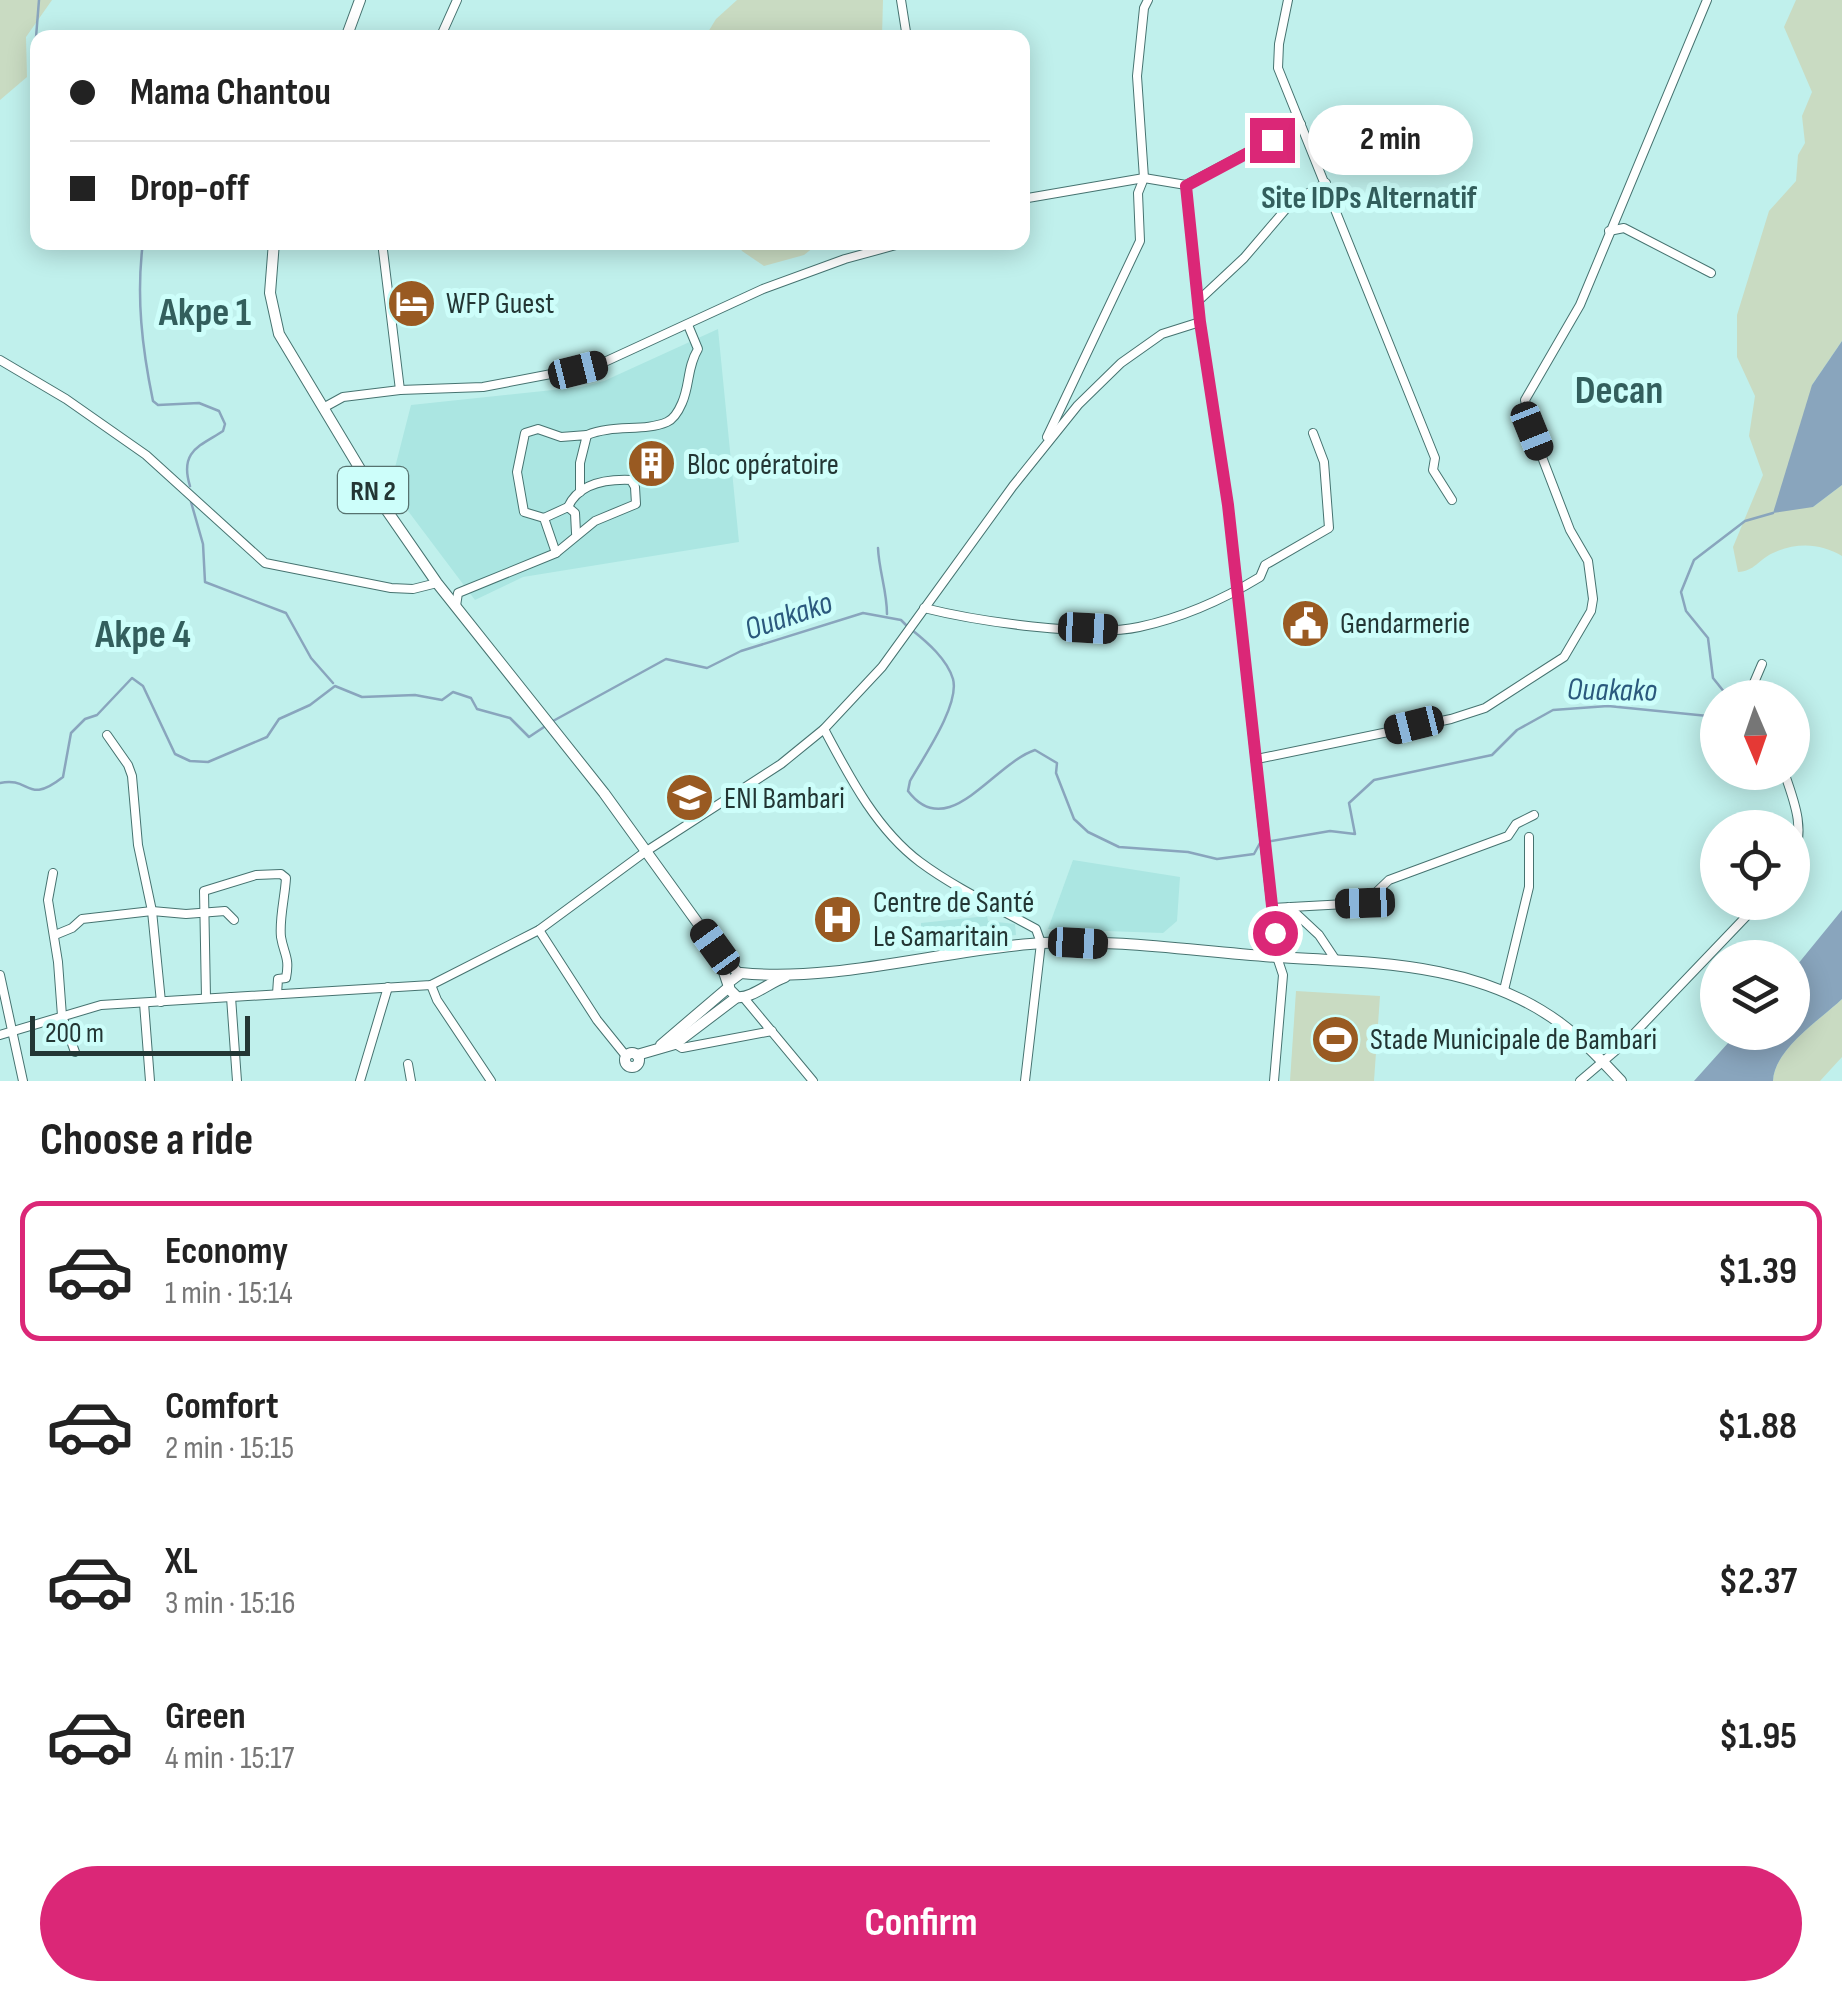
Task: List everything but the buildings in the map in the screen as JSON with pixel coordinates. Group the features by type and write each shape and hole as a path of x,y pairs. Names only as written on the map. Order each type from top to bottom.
{"main road":[{"path":"349,30 360,0"},
{"name":"RN 2","path":"273,250 270,293 279,334 372,489 437,583 539,709 736,979"},
{"path":"692,1026 736,979 1041,944 1217,950 1407,966 1468,978 1504,990 1562,1024 1621,1081"},
{"path":"623,1081 630,1059 658,1048 746,996 791,975"},
{"path":"736,979 746,996"},
{"path":"736,979 754,983 746,996"}],"street":[{"path":"444,30 457,0"},
{"path":"901,0 906,30"},
{"path":"1040,452 1140,241 1138,193 1144,178 1138,76 1148,0"},
{"path":"1288,0 1278,68 1436,458 1433,470 1452,500"},
{"path":"1258,758 1468,714 1485,708 1564,657 1590,611 1593,598 1588,560 1570,530 1532,431 1525,400 1580,305 1707,0"},
{"path":"1030,198 1144,178 1186,186 1301,124"},
{"path":"1198,301 1244,258 1290,203 1326,182"},
{"path":"1186,186 1200,322 1216,408 1258,758 1277,957 1283,974 1274,1081"},
{"path":"1610,232 1624,228 1712,274"},
{"path":"383,250 400,390"},
{"path":"323,408 343,397 484,387 598,365 763,289 878,250"},
{"path":"0,1035 101,1006 432,984 539,930 646,852 781,764 824,728 863,689 1078,405 1121,363 1162,334 1200,322"},
{"path":"568,508 544,518 524,512 517,472 525,433 538,430 561,437 586,436 616,427 668,422 690,384 688,368 698,350 688,326"},
{"path":"0,360 146,455 265,563 391,588 413,589 437,583"},
{"path":"924,608 968,619 1111,630 1139,627 1236,592 1260,576 1265,565 1329,528 1324,462 1312,433"},
{"path":"580,493 580,462 586,436"},
{"path":"456,606 458,593 556,553 594,520 636,504 631,480 600,481 569,502 568,508"},
{"path":"568,508 574,513 576,533"},
{"path":"544,518 556,553"},
{"path":"1754,680 1762,664"},
{"path":"824,728 850,779 891,835 920,862 1036,929 1041,944 1025,1081"},
{"path":"107,735 132,776 138,845 152,911 160,1002"},
{"path":"1272,908 1365,903 1389,880 1508,836 1516,824 1534,815"},
{"path":"1504,990 1529,887 1529,837"},
{"path":"53,873 48,900 62,1016 75,1052"},
{"path":"206,998 204,890 256,875 284,875 281,936 288,965 286,978 278,979 277,994"},
{"path":"1289,907 1319,934 1335,959"},
{"path":"54,935 82,919 152,911 225,911 234,920"},
{"path":"1580,1081 1627,1041 1743,920"},
{"path":"539,930 597,1020 630,1059"},
{"path":"0,975 22,1081"},
{"path":"432,984 436,1000 491,1081"},
{"path":"360,1081 388,987"},
{"path":"231,996 236,1081"},
{"path":"746,996 750,1010 813,1081"},
{"path":"144,1004 150,1081"},
{"path":"672,1040 682,1048 772,1031"},
{"path":"408,1064 410,1081"}],"shaded area":[{"path":"718,329 739,542 523,577 475,600 390,487 411,405 581,387 604,381"},
{"path":"1842,341 1842,485 1813,507 1773,513 1812,385"},
{"path":"1073,860 1180,877 1177,921 1163,933 1048,929"},
{"path":"1842,910 1842,999 1810,1027 1810,949"},
{"path":"987,916 988,921 1015,924 1016,935 912,945 910,933 921,932 921,923"},
{"path":"1722,1050 1787,1050 1775,1069 1773,1081 1694,1081"}],"green space":[{"path":"0,0 52,0 26,37 27,77 0,100"},
{"path":"737,0 883,0 882,30 709,30"},
{"path":"1796,0 1842,0 1842,341 1812,385 1813,507 1842,485 1842,556 1817,546 1791,547 1738,572 1733,547 1763,475 1749,436 1755,396 1737,357 1737,315 1769,211 1796,181 1798,155 1805,143 1802,116 1812,92 1784,27"},
{"path":"741,250 810,250 764,266"},
{"name":"Stade Municipale de Bambari","path":"1296,991 1380,996 1374,1081 1290,1081"},
{"path":"1842,999 1842,1057 1820,1081 1773,1081 1775,1069 1787,1050 1810,1050 1811,1026"}],"waterway":[{"path":"37,30 39,0"},
{"path":"142,250 141,322 153,401 158,405 199,403 219,411 225,424 223,431 190,457 190,486"},
{"path":"191,502 203,544 205,582 286,613 311,658 333,683"},
{"name":"Ouakako","path":"1715,680 1708,638 1686,611 1681,592 1694,560 1745,521 1773,513"},
{"path":"878,548 887,614"},
{"name":"Ouakako","path":"553,721 666,659 707,668 741,651 863,613 901,620 906,625"},
{"name":"Ouakako","path":"912,630 941,658 953,679 954,690 946,717 910,781 908,791 923,805 939,809 955,805 1035,750 1057,763 1056,773 1074,819 1088,832 1119,847 1188,852 1217,859 1254,854 1260,843 1330,831 1355,834 1349,803 1374,780 1492,755 1517,730 1553,710 1608,706 1700,715"},
{"name":"Ouakako","path":"0,783 18,783 35,790 63,777 71,733 85,719 97,715 132,678 143,686 175,754 190,761 208,762 267,737 279,719 310,705 335,686 362,697 415,695 442,700 453,692 471,698 477,709 510,718 529,737 547,725"}],"place":[{"name":"WFP Guest","path":"411,303"},
{"name":"Bloc opératoire","path":"652,464"},
{"name":"Gendarmerie","path":"1305,623"},
{"name":"ENI Bambari","path":"689,798"},
{"name":"Centre de Santé Le Samaritain","path":"838,919"},
{"name":"Stade Municipale de Bambari","path":"1335,1039"}],"district":[{"name":"Site IDPs Alternatif","path":"1369,197"},
{"name":"Akpe 1","path":"205,311"},
{"name":"Decan","path":"1619,389"},
{"name":"Akpe 4","path":"143,633"}],"route":[{"path":"1272,140 1186,186 1200,322 1228,505 1275,933"}]}
